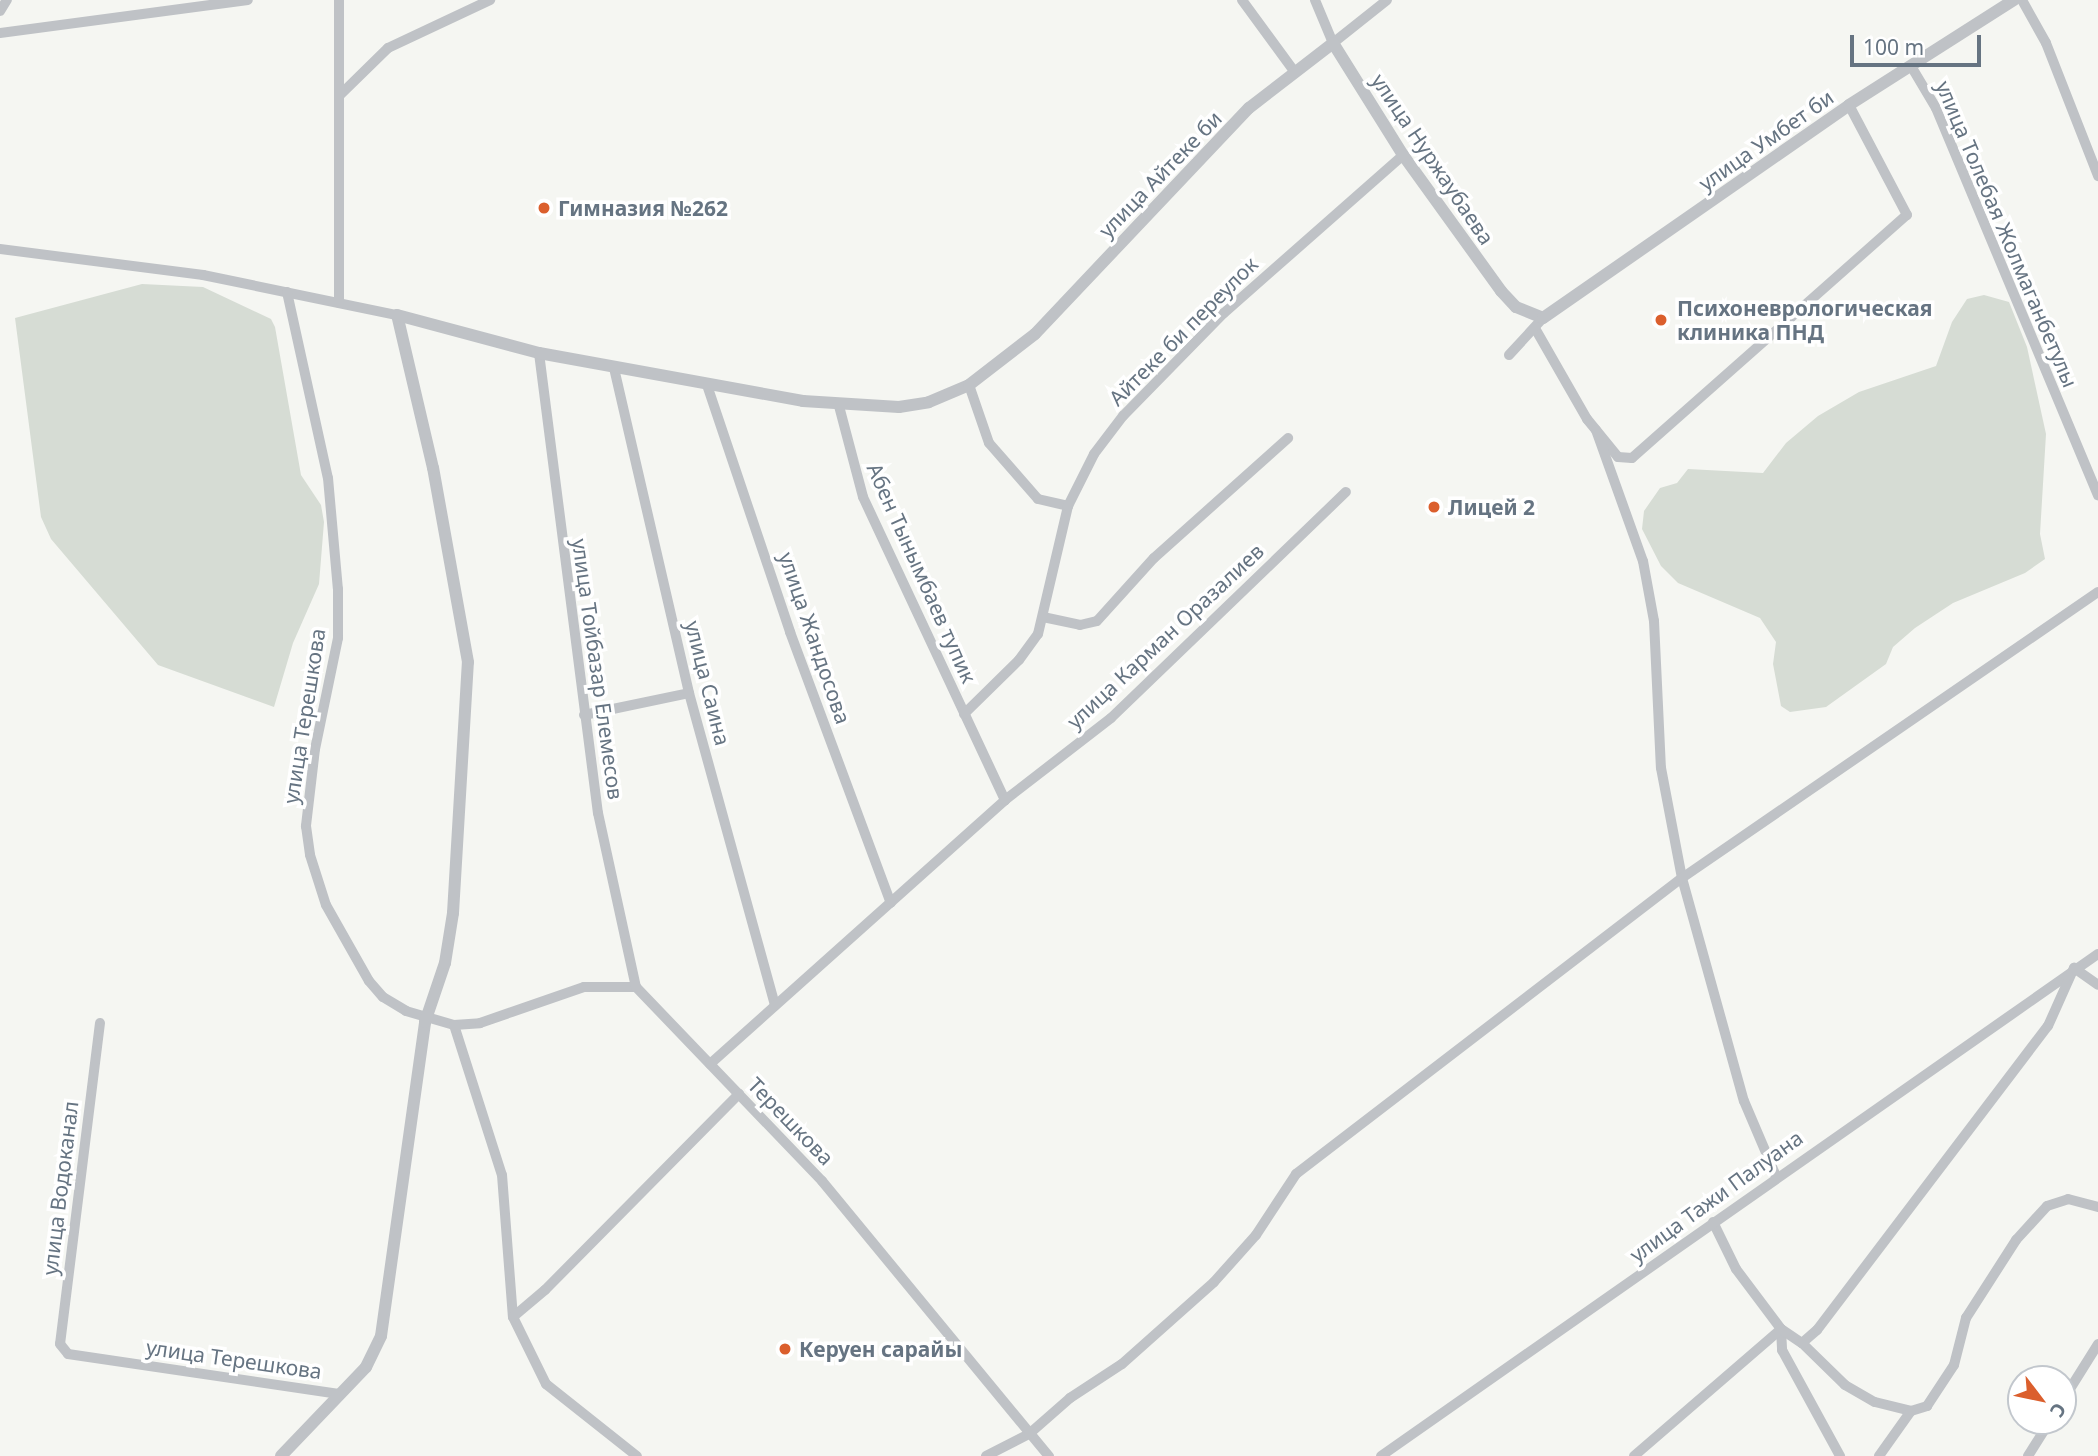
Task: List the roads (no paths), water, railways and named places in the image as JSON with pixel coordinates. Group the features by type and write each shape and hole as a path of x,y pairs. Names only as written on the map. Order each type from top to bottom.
{"street":[{"path":"0,11 7,0"},
{"path":"0,33 248,0"},
{"path":"339,0 339,303"},
{"path":"340,95 388,48 490,0"},
{"path":"1242,0 1294,71"},
{"name":"улица Нуржаубаева","path":"1315,0 1333,43 1403,155 1501,290 1516,307 1543,318"},
{"name":"улица Айтеке би","path":"397,315 539,354 707,385 839,406 899,407 929,402 969,385 1035,334 1249,108 1387,0"},
{"name":"улица Умбет би","path":"1543,318 1849,105 2014,0"},
{"path":"2022,0 2046,43 2098,176"},
{"name":"улица Толебая Жолмаганбетулы","path":"1911,66 1936,108 2098,496"},
{"path":"1535,330 1596,430 1618,457 1632,458 1907,215 1849,105"},
{"name":"Айтеке би переулок","path":"964,714 1029,649 1043,617 1068,506 1094,454 1155,380 1403,155"},
{"path":"0,249 203,275 397,315"},
{"name":"улица Терешкова","path":"287,292 328,478 338,589 338,638 315,749 306,826 310,855 326,905 369,981 383,997 426,1020"},
{"name":"улица Терешкова","path":"68,1354 339,1394 366,1367 382,1336 426,1020 444,964 453,913 468,662 433,468 397,315"},
{"path":"1509,355 1535,330 1543,318"},
{"name":"улица Тойбазар Елемесов","path":"539,354 598,813 636,987"},
{"name":"улица Саина","path":"614,368 689,693 775,1005"},
{"name":"улица Жандосова","path":"707,385 790,632 891,903"},
{"path":"969,385 989,443 1038,499 1068,506"},
{"name":"Абен Тынымбаев тупик","path":"839,406 863,497 1005,800"},
{"path":"1596,430 1643,561 1654,621 1661,768 1682,878 1744,1101 1776,1176"},
{"path":"1043,617 1080,625 1097,621 1154,558 1287,438"},
{"name":"улица Карман Оразалиев","path":"710,1064 1005,800 1111,718 1346,492"},
{"path":"986,1456 1029,1434 1070,1398 1122,1364 1214,1282 1256,1235 1296,1174 1682,878 2098,592"},
{"path":"584,715 689,693"},
{"name":"улица Тажи Палуана","path":"1381,1456 1776,1176 2098,954"},
{"path":"1802,1343 1843,1300 2048,1026 2074,968 2098,985"},
{"path":"426,1020 454,1025 480,1023 584,987 636,987"},
{"name":"Терешкова","path":"636,987 822,1181 1049,1456"},
{"name":"улица Водоканал","path":"68,1354 60,1344 100,1023"},
{"path":"454,1025 502,1175 513,1317 546,1384 637,1456"},
{"path":"513,1317 545,1290 739,1094"},
{"path":"1713,1222 1737,1269 1781,1329 1802,1343 1845,1385 1875,1402 1911,1411 1927,1406 1944,1387 1966,1318 1987,1280 2047,1206 2068,1199 2098,1207"},
{"path":"1634,1456 1781,1329"},
{"path":"1781,1329 1782,1350 1840,1456"},
{"path":"2077,1378 2098,1344"},
{"path":"281,1456 339,1394"},
{"path":"1879,1456 1911,1411"},
{"path":"2028,1456 2041,1435"}],"place":[{"name":"Гимназия №262","path":"544,208"},
{"name":"Психоневрологическая клиника ПНД","path":"1661,320"},
{"name":"Лицей 2","path":"1434,507"},
{"name":"Керуен сарайы","path":"785,1349"}]}
